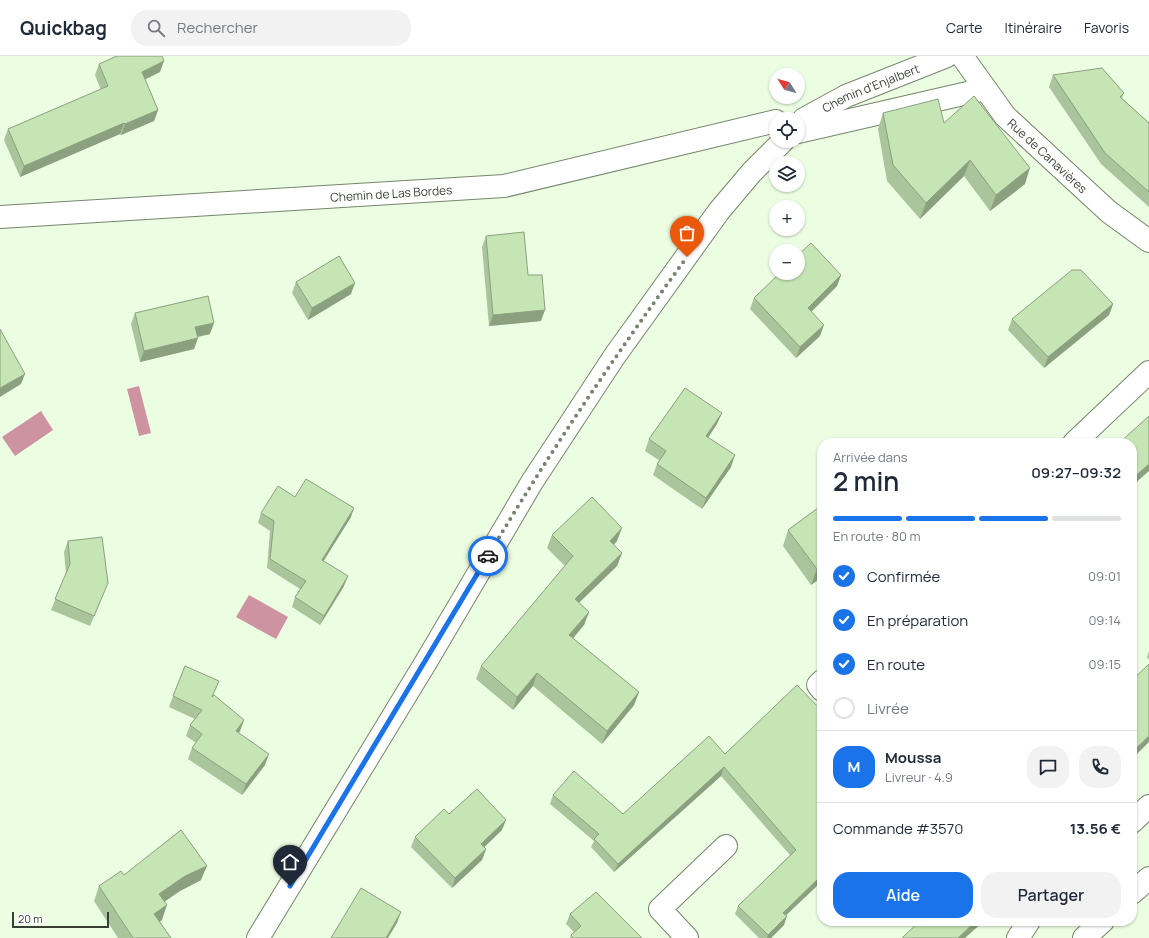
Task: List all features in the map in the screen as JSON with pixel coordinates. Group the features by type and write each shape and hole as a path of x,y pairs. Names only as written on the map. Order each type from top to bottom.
{"street":[{"name":"Chemin d'Enjalbert","path":"805,121 846,96 947,56"},
{"name":"Rue de Canavières","path":"962,56 1005,116 1109,212 1149,241"},
{"name":"Chemin d'Enjalbert","path":"805,123 985,88"},
{"name":"Chemin de Las Bordes","path":"0,216 504,186 769,123"},
{"path":"258,938 426,662 532,482 614,357 719,211 752,172 776,148"},
{"path":"1079,438 1149,372"},
{"path":"1137,817 1149,806"},
{"path":"688,938 660,909 726,846"},
{"path":"1137,889 1149,878"},
{"path":"1018,938 1026,926"},
{"path":"1084,938 1097,926"}],"shaded area":[{"path":"139,386 151,433 139,436 127,389"},
{"path":"41,411 53,430 15,456 2,437"},
{"path":"249,595 288,617 276,639 236,617"}],"building":[{"path":"117,56 162,56 164,61 142,72 158,110 24,166 8,129 108,86 99,64"},
{"path":"1102,68 1124,93 1120,97 1149,123 1149,192 1105,153 1053,75"},
{"path":"974,96 1030,168 996,195 970,160 926,203 893,165 883,113 938,99 944,123"},
{"path":"524,232 528,275 542,275 545,310 493,315 486,236"},
{"path":"811,243 841,275 808,308 824,325 800,347 754,298 773,280 805,280 805,249"},
{"path":"339,256 355,283 312,308 296,282"},
{"path":"1072,270 1081,270 1113,304 1048,357 1012,319"},
{"path":"208,296 214,323 195,327 198,338 144,351 135,313"},
{"path":"0,329 25,374 0,388"},
{"path":"685,388 722,413 706,436 735,455 706,498 657,464 666,451 649,439"},
{"path":"1149,416 1149,464 1137,475 1137,438 1125,438"},
{"path":"306,479 354,508 322,560 348,576 324,616 295,597 306,581 270,559 274,521 261,513 278,486 295,497"},
{"path":"592,497 622,528 610,541 622,553 575,599 589,612 569,635 639,692 607,731 537,673 517,697 481,666 573,556 552,535"},
{"path":"817,509 817,569 788,530"},
{"path":"102,537 108,583 94,616 55,599 70,564 68,541"},
{"path":"1149,664 1149,736 1137,747 1137,675"},
{"path":"185,666 219,681 212,697 214,695 244,720 236,731 269,754 246,784 192,748 202,734 190,725 202,710 173,696"},
{"path":"797,685 817,706 817,880 783,913 787,916 768,935 738,906 796,850 724,767 618,864 594,839 599,834 553,795 574,771 623,814 709,736 725,754"},
{"path":"477,789 506,820 481,844 486,849 455,878 415,837 444,809 449,814"},
{"path":"181,830 207,866 185,876 159,894 167,905 154,914 171,938 133,938 99,886 121,871 124,875"},
{"path":"361,888 401,912 386,938 331,938"},
{"path":"596,892 642,938 573,938 571,935 581,926 570,914"},
{"path":"915,926 971,926 958,938 902,938"}],"way so far":[{"path":"488,556 532,482 564,436 614,357 687,257"}],"route":[{"path":"290,886 426,662 488,556"}]}
